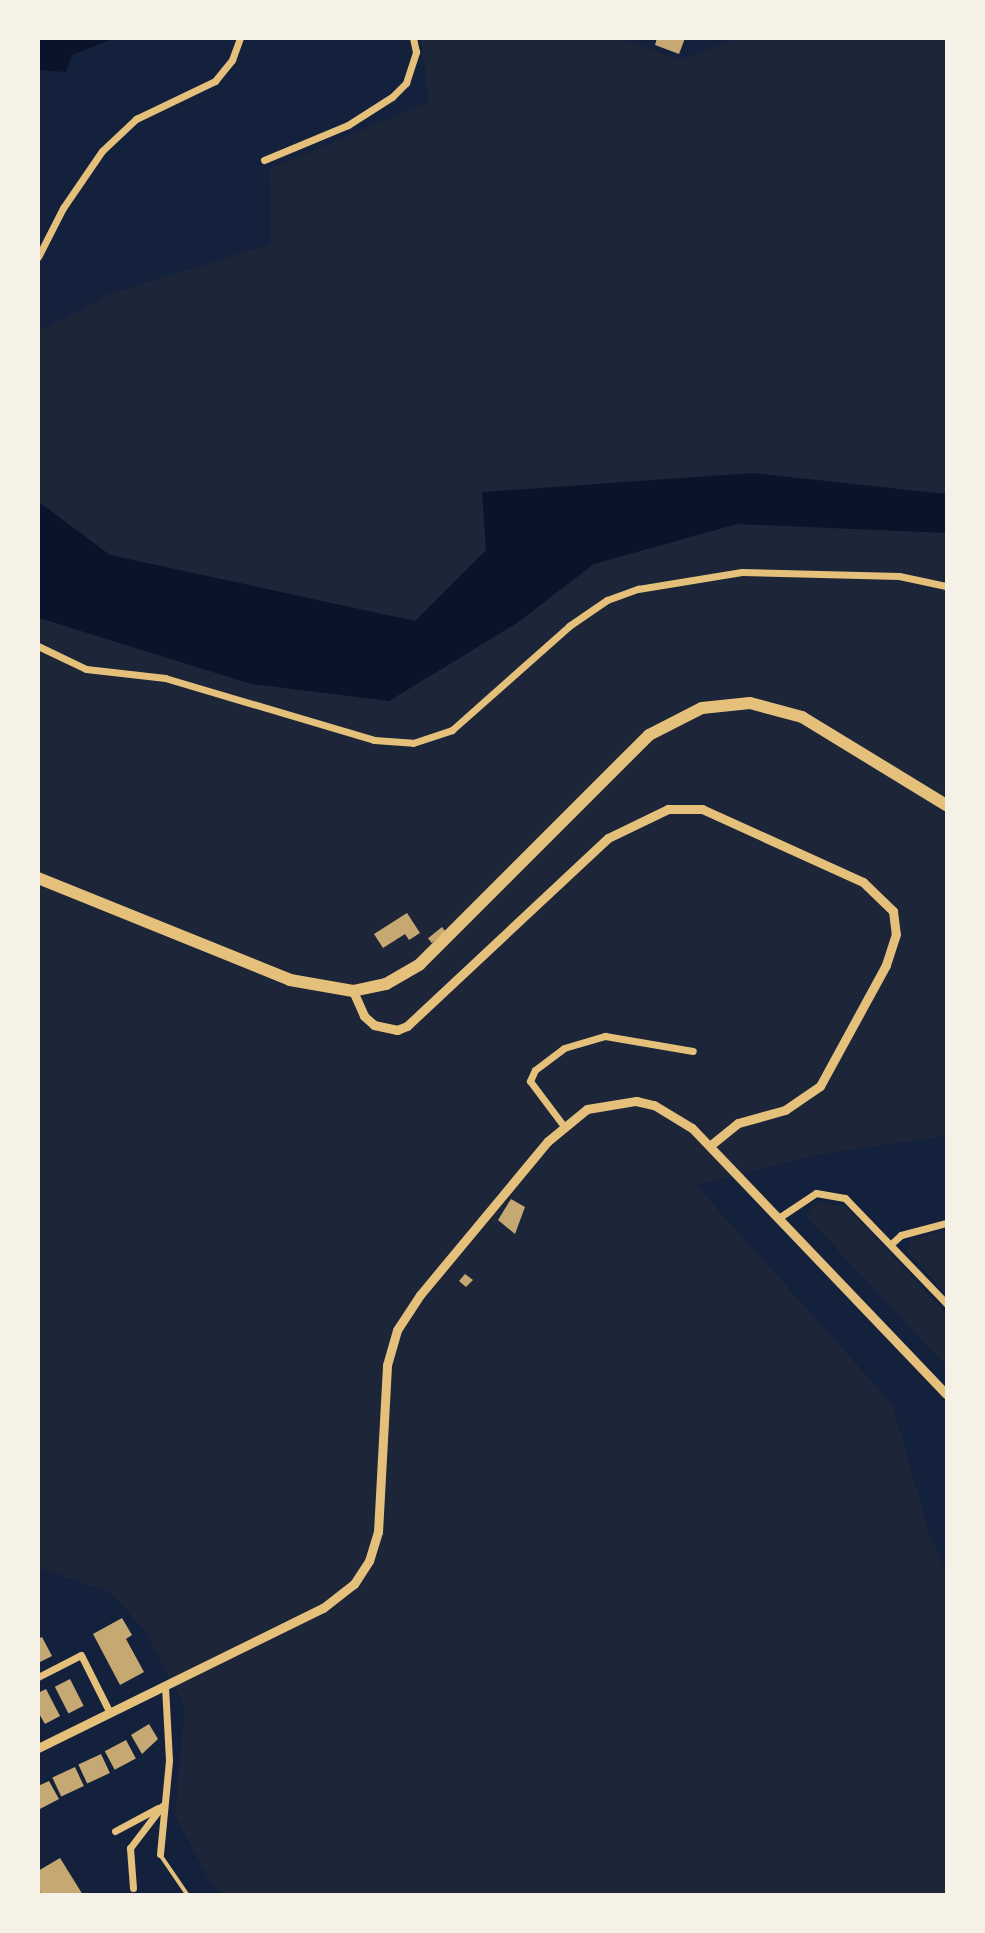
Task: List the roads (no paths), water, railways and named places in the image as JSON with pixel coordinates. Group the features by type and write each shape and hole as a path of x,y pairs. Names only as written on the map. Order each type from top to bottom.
{"main road":[{"path":"38,878 268,973 321,988 353,991 386,984 420,964 642,741 676,718 702,708 750,703 803,717 947,805"}],"street":[{"path":"38,257 63,208 102,151 136,119 215,81 232,60 240,38"},
{"path":"264,160 348,125 392,97 406,83 415,52 413,38"},
{"path":"38,646 86,669 165,678 374,740 413,743 452,730 569,626 607,600 638,589 742,572 899,576 947,586"},
{"path":"353,991 360,1009 374,1025 397,1030 407,1026 608,838 668,809 702,808 863,882 893,911 896,934 886,965 820,1086 785,1110 738,1123 712,1144"},
{"path":"564,1125 530,1081 535,1070 564,1048 605,1036 693,1051"},
{"path":"38,1748 323,1608 354,1584 369,1561 378,1532 387,1365 397,1329 420,1295 564,1125 602,1104 636,1101 671,1113 712,1144 947,1394"},
{"path":"780,1217 808,1196 838,1195 852,1203 947,1303"},
{"path":"891,1244 901,1235 947,1223"},
{"path":"38,1677 81,1656 110,1713"},
{"path":"160,1854 162,1805 169,1760 165,1686"},
{"path":"115,1831 162,1805"},
{"path":"134,1888 130,1848 162,1805"}],"lane":[{"path":"160,1854 188,1895"}]}
